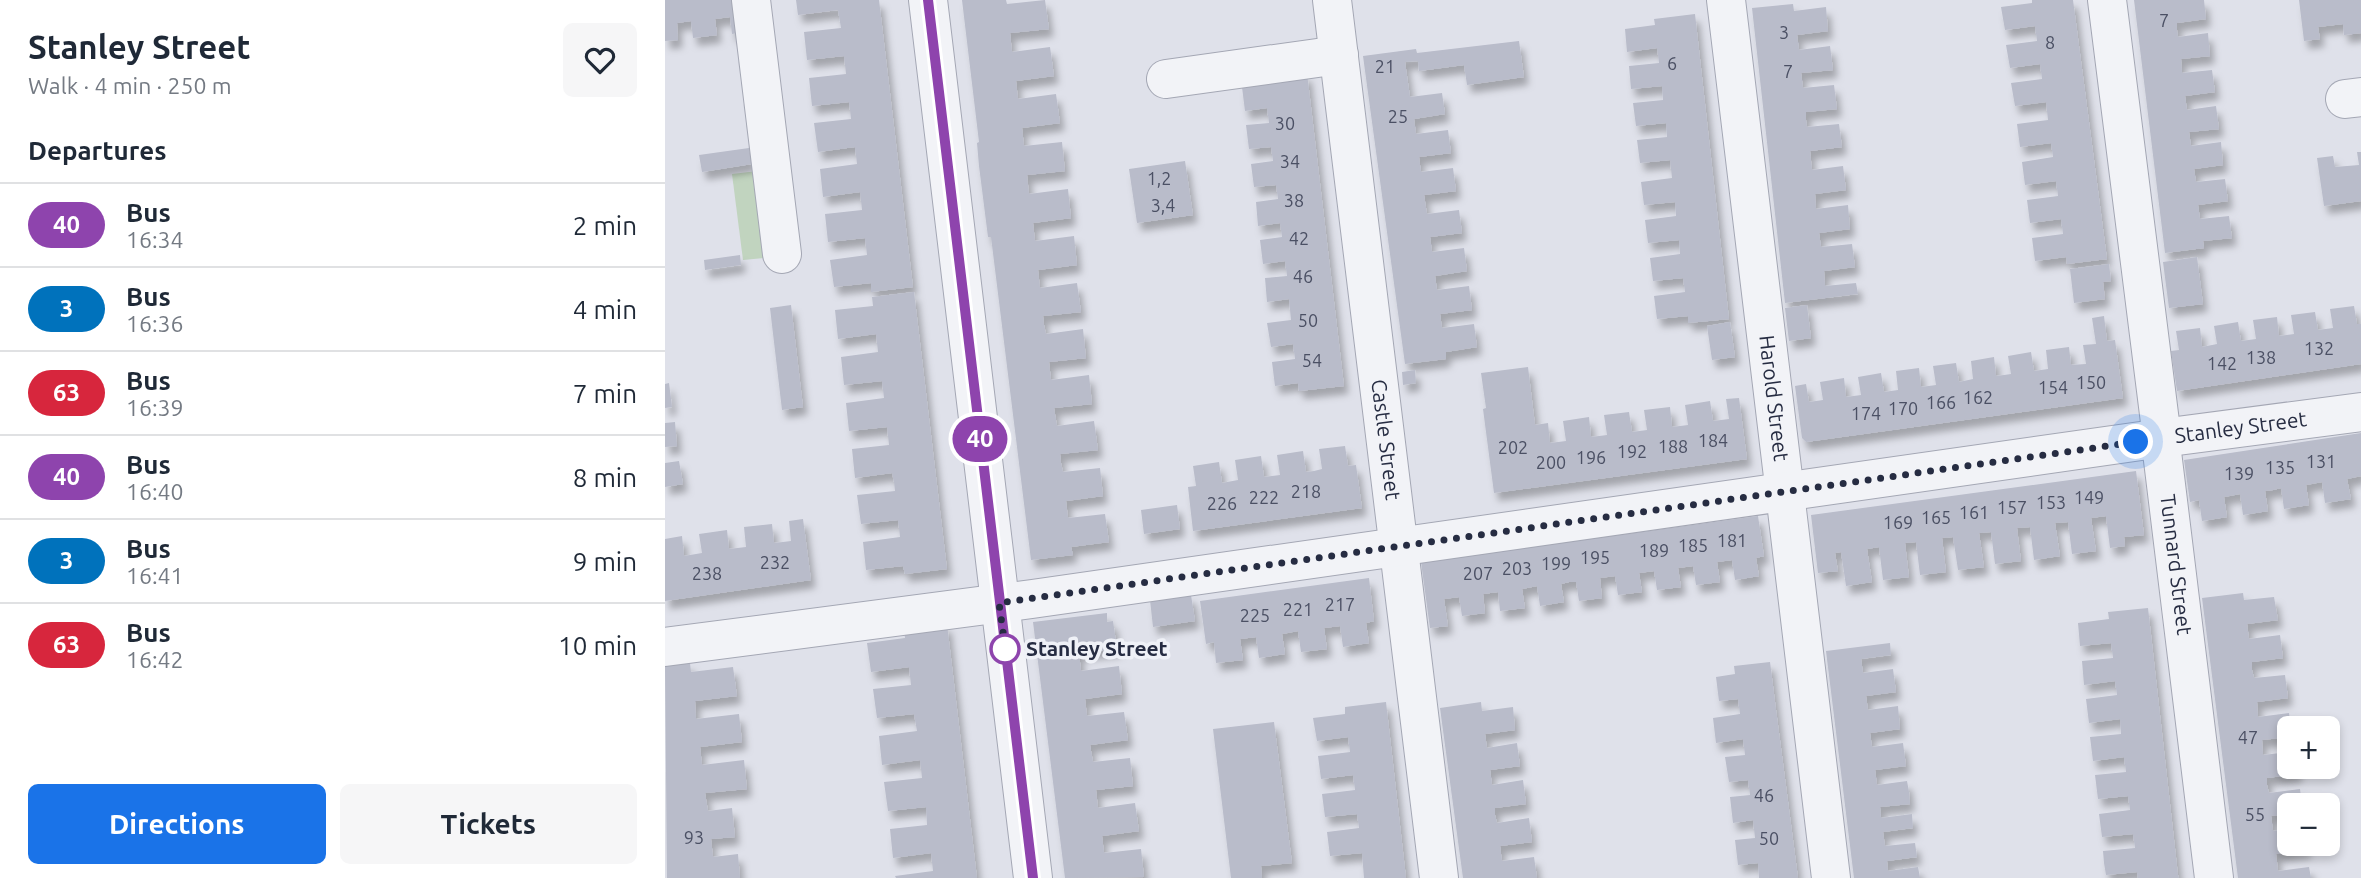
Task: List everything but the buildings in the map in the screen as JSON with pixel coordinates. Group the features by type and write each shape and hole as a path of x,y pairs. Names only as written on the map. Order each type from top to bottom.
{"street":[{"path":"751,0 782,254"},
{"path":"928,0 1033,878"},
{"name":"Castle Street","path":"1332,0 1439,878"},
{"name":"Harold Street","path":"1726,0 1831,878"},
{"name":"Tunnard Street","path":"2107,0 2214,878"},
{"path":"1166,79 1339,55"},
{"name":"Stanley Street","path":"665,648 2361,412"}],"green space":[{"path":"767,170 776,257 743,260 732,174"}],"bus line":[{"name":"40","path":"928,0 1033,878"}],"place":[{"name":"Stanley Street","path":"1005,649"}],"route":[{"path":"1005,649 1006,653 999,603 2136,442"}]}
